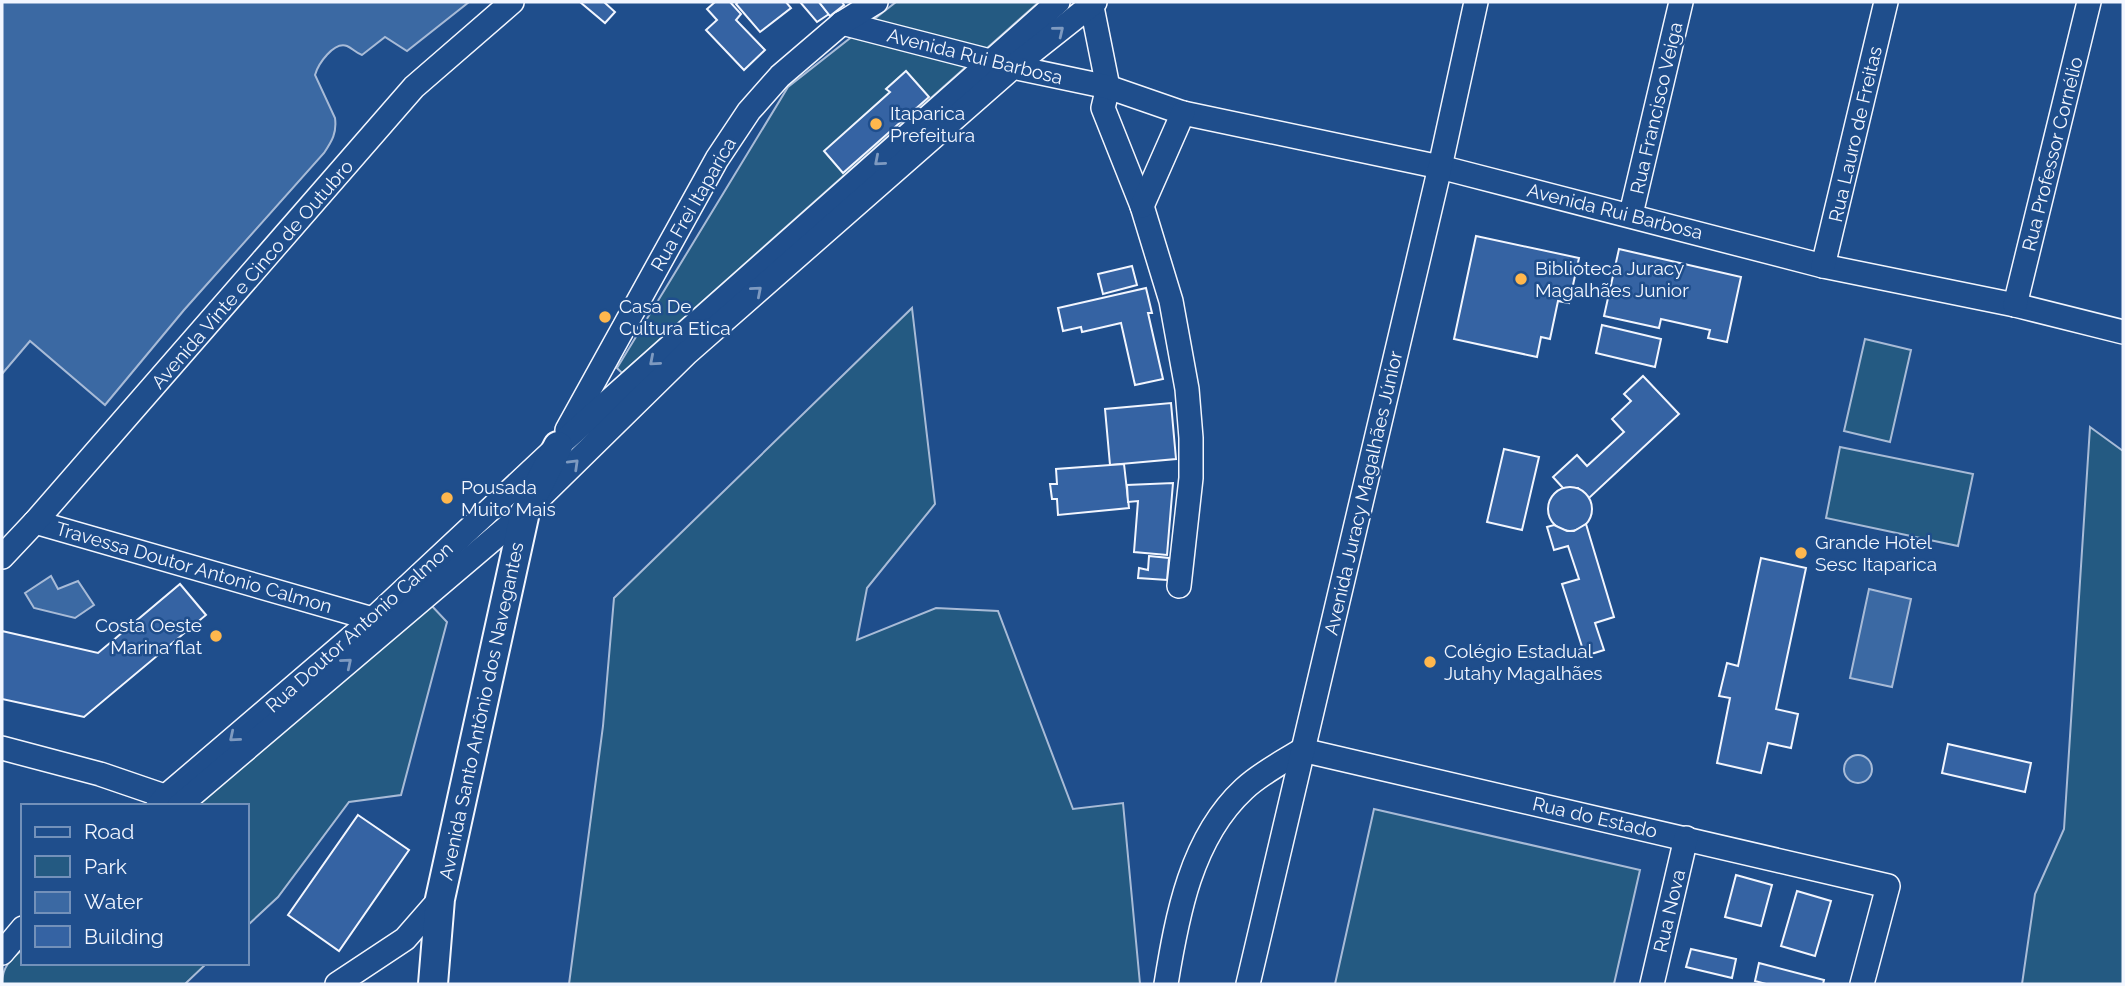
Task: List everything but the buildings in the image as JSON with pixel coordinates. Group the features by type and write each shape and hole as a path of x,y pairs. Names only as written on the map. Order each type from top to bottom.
{"main road":[{"name":"Avenida Santo Antônio dos Navegantes","path":"433,984 440,899 525,512 558,446"}],"street":[{"name":"Avenida Vinte e Cinco de Outubro","path":"2,557 414,87 512,2"},
{"name":"Rua Frei Itaparica","path":"558,446 717,159 748,111 780,76 842,23 876,2"},
{"path":"1002,65 1058,2"},
{"name":"Avenida Juracy Magalhães Júnior","path":"1248,984 1440,167 1476,2"},
{"name":"Rua Francisco Veiga","path":"1631,214 1681,2"},
{"name":"Rua Lauro de Freitas","path":"1823,266 1886,2"},
{"name":"Rua Professor Cornélio","path":"2015,305 2089,2"},
{"path":"683,347 1002,65 1092,3 1108,87 1103,107 1142,206 1171,301 1187,389 1191,478 1179,586"},
{"name":"Avenida Rui Barbosa","path":"842,23 1002,65 1108,87 1183,113 1440,167 1631,214 1823,266 2015,305 2123,332"},
{"path":"1142,206 1183,113"},
{"name":"Rua Doutor Antonio Calmon","path":"383,622 558,446 683,347"},
{"name":"Rua Doutor Antonio Calmon","path":"171,803 383,622 525,512 683,347"},
{"name":"Travessa Doutor Antonio Calmon","path":"35,522 383,622"},
{"path":"2,748 100,774 171,803"},
{"path":"1166,984 1178,915 1203,846 1243,789 1302,750"},
{"name":"Rua do Estado","path":"1302,750 1888,886 1863,984"},
{"name":"Rua Nova","path":"1652,984 1686,838"},
{"path":"337,984 405,939 440,899"},
{"path":"2,953 21,930"}],"green space":[{"path":"896,2 1039,2 622,373 617,368 788,87"},
{"path":"912,308 935,504 867,588 857,640 936,608 998,611 1073,809 1123,803 1140,984 569,984 603,726 614,598"},
{"path":"1865,339 1911,350 1890,442 1844,431"},
{"path":"2090,427 2123,451 2123,984 2022,984 2035,894 2064,829"},
{"path":"1840,447 1973,474 1958,546 1826,518"},
{"path":"430,604 447,622 401,795 349,802 278,897 248,925 248,804 194,804"},
{"path":"1374,809 1640,870 1614,984 1335,984"},
{"path":"21,951 21,965 205,965 185,984 2,984 3,973"}],"water":[{"path":"2,2 469,2 407,51 385,37 362,55 342,45 327,54 315,75 335,118 335,133 327,149 184,310 105,405 30,341 2,374"},
{"path":"51,576 58,589 78,581 94,605 75,618 34,608 25,593"},
{"path":"1869,589 1911,599 1892,687 1850,678"},
{"path":"1858,755 1868,759 1872,769 1868,779 1858,783 1848,779 1844,769 1848,759"}],"place":[{"name":"Itaparica Prefeitura","path":"876,124"},
{"name":"Biblioteca Juracy Magalhães Junior","path":"1521,279"},
{"name":"Casa De Cultura Etica","path":"605,317"},
{"name":"Pousada Muito Mais","path":"447,498"},
{"name":"Grande Hotel Sesc Itaparica","path":"1801,553"},
{"name":"Costa Oeste Marina flat","path":"216,636"},
{"name":"Colégio Estadual Jutahy Magalhães","path":"1430,662"}]}
